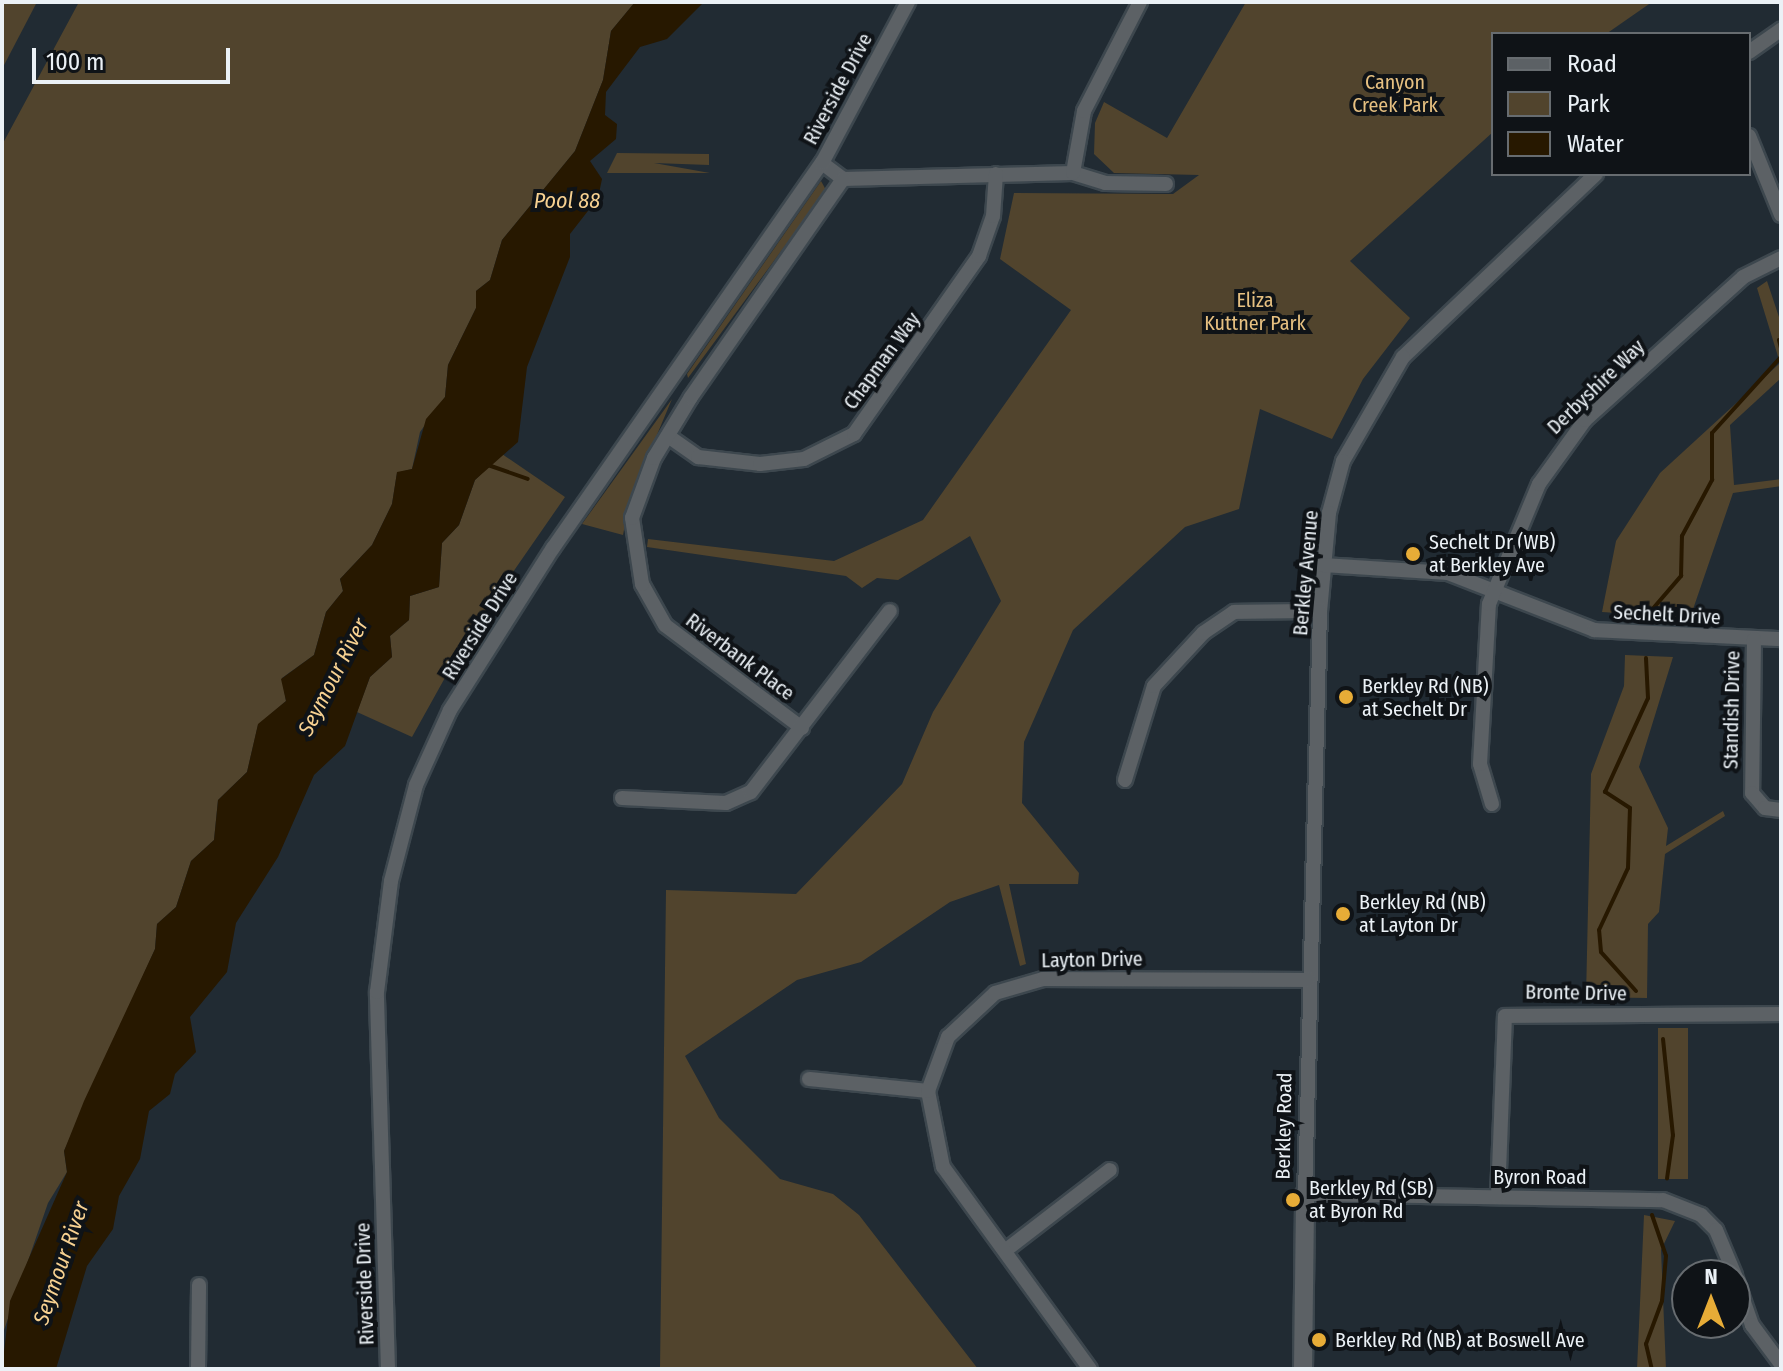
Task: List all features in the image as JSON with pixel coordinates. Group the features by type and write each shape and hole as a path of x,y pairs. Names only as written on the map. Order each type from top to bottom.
{"street":[{"name":"Riverside Drive","path":"388,1369 377,992 408,808 450,710 822,163 908,2"},
{"path":"1073,173 1084,111 1140,2"},
{"path":"1751,51 1781,30"},
{"path":"1751,141 1781,215"},
{"path":"822,163 843,179 1073,173 1105,183 1166,184"},
{"name":"Chapman Way","path":"668,436 698,457 760,464 804,459 854,434 979,256 993,216 996,174"},
{"name":"Berkley Avenue","path":"1308,980 1323,565 1343,461 1403,357 1594,176"},
{"path":"668,436 691,397 843,179"},
{"name":"Derbyshire Way","path":"1493,590 1556,453 1743,277 1781,258"},
{"path":"671,383 691,397"},
{"name":"Riverbank Place","path":"668,436 632,518 633,558 647,597 682,642 802,728"},
{"name":"Sechelt Drive","path":"1323,565 1425,570 1493,590 1594,630 1781,639"},
{"path":"1492,804 1480,764 1493,590"},
{"path":"622,798 739,800 802,728 890,611"},
{"path":"1125,780 1154,686 1203,633 1234,612 1320,611"},
{"name":"Standish Drive","path":"1754,639 1752,793 1765,808 1781,810"},
{"name":"Layton Drive","path":"928,1091 959,1022 1010,987 1063,978 1308,980"},
{"name":"Berkley Road","path":"1303,1369 1308,980"},
{"name":"Bronte Drive","path":"1498,1197 1505,1016 1781,1014"},
{"path":"809,1079 928,1091 943,1167 1090,1369"},
{"path":"1006,1250 1110,1170"},
{"name":"Byron Road","path":"1305,1194 1643,1197 1686,1207 1716,1230 1728,1259"},
{"path":"198,1369 199,1285"},
{"name":"Byron Road","path":"1751,1322 1781,1364"}],"green space":[{"path":"2,2 37,2 2,69"},
{"path":"79,2 635,2 611,31 603,80 575,151 502,240 490,280 476,291 476,308 448,365 445,397 420,432 412,469 397,473 392,504 372,545 340,579 343,591 326,612 314,655 282,678 286,701 258,725 247,772 218,800 214,840 191,861 176,907 157,924 155,949 64,1151 67,1172 48,1203 2,1336 2,145"},
{"path":"1246,2 1652,2 1609,32 1491,32 1491,134 1350,261 1410,318 1363,379 1332,439 1260,409 1239,509 1185,527 1073,630 1024,742 1022,803 1079,873 1078,884 1009,884 1026,964 1020,966 999,885 950,902 861,962 797,980 685,1056 719,1118 780,1179 833,1194 859,1215 978,1369 660,1369 666,890 796,894 902,784 933,712 1001,601 970,536 898,580 877,578 862,588 846,576 647,547 648,539 834,561 923,520 1071,310 1000,259 1014,193 1173,194 1199,175 1114,173 1094,154 1095,123 1104,102 1167,138"},
{"path":"617,153 709,154 709,165 654,163 710,173 607,173"},
{"path":"821,181 826,190 688,378 687,374"},
{"path":"1767,281 1781,323 1781,378 1730,425 1734,485 1781,479 1781,486 1733,493 1690,618 1602,612 1616,541 1660,473 1780,363 1757,288"},
{"path":"672,399 630,499 623,535 582,524"},
{"path":"502,454 565,497 466,640 412,737 357,712 370,677 392,657 390,636 409,620 410,596 439,587 442,543 459,525 475,480"},
{"path":"1625,655 1673,657 1639,767 1668,828 1666,846 1723,811 1725,816 1665,854 1659,912 1648,924 1647,998 1586,997 1591,774 1624,686"},
{"path":"1658,1028 1688,1028 1688,1179 1658,1179"},
{"path":"1644,1215 1675,1221 1661,1250 1666,1369 1637,1369"}],"water":[{"path":"635,2 704,2 667,39 640,47 606,92 605,115 617,124 616,139 590,161 602,179 598,198 570,234 570,257 527,367 518,442 475,480 459,525 442,543 439,587 410,596 409,620 390,636 392,657 370,677 345,746 314,775 278,857 236,923 227,972 190,1017 196,1052 175,1074 170,1094 149,1111 140,1159 119,1196 113,1229 87,1266 56,1369 2,1369 10,1301 67,1172 64,1151 84,1101 155,949 157,924 176,907 191,861 214,840 218,800 247,772 258,724 286,701 281,679 314,655 326,612 343,591 340,579 372,545 392,504 397,472 412,469 426,419 445,397 448,365 476,308 476,291 490,280 502,240 575,151 603,80 611,31"}],"waterway":[{"path":"1779,340 1781,348"},
{"path":"1650,612 1681,576 1682,536 1712,480 1712,433 1781,357"},
{"path":"488,465 528,479"},
{"path":"1636,991 1601,952 1599,930 1628,868 1630,808 1605,792 1648,698 1646,658"},
{"path":"1663,1039 1673,1135 1667,1179"},
{"path":"1652,1215 1666,1256 1662,1301 1646,1344 1652,1369"}],"place":[{"name":"Sechelt Dr (WB) at Berkley Ave","path":"1413,554"},
{"name":"Berkley Rd (NB) at Sechelt Dr","path":"1346,697"},
{"name":"Berkley Rd (NB) at Layton Dr","path":"1343,914"},
{"name":"Berkley Rd (SB) at Byron Rd","path":"1293,1200"},
{"name":"Berkley Rd (NB) at Boswell Ave","path":"1319,1340"}],"park label":[{"name":"Canyon Creek Park","path":"1395,94"},
{"name":"Eliza Kuttner Park","path":"1255,312"}],"water label":[{"name":"Pool 88","path":"567,201"},
{"name":"Seymour River","path":"333,677"},
{"name":"Seymour River","path":"61,1263"}]}
